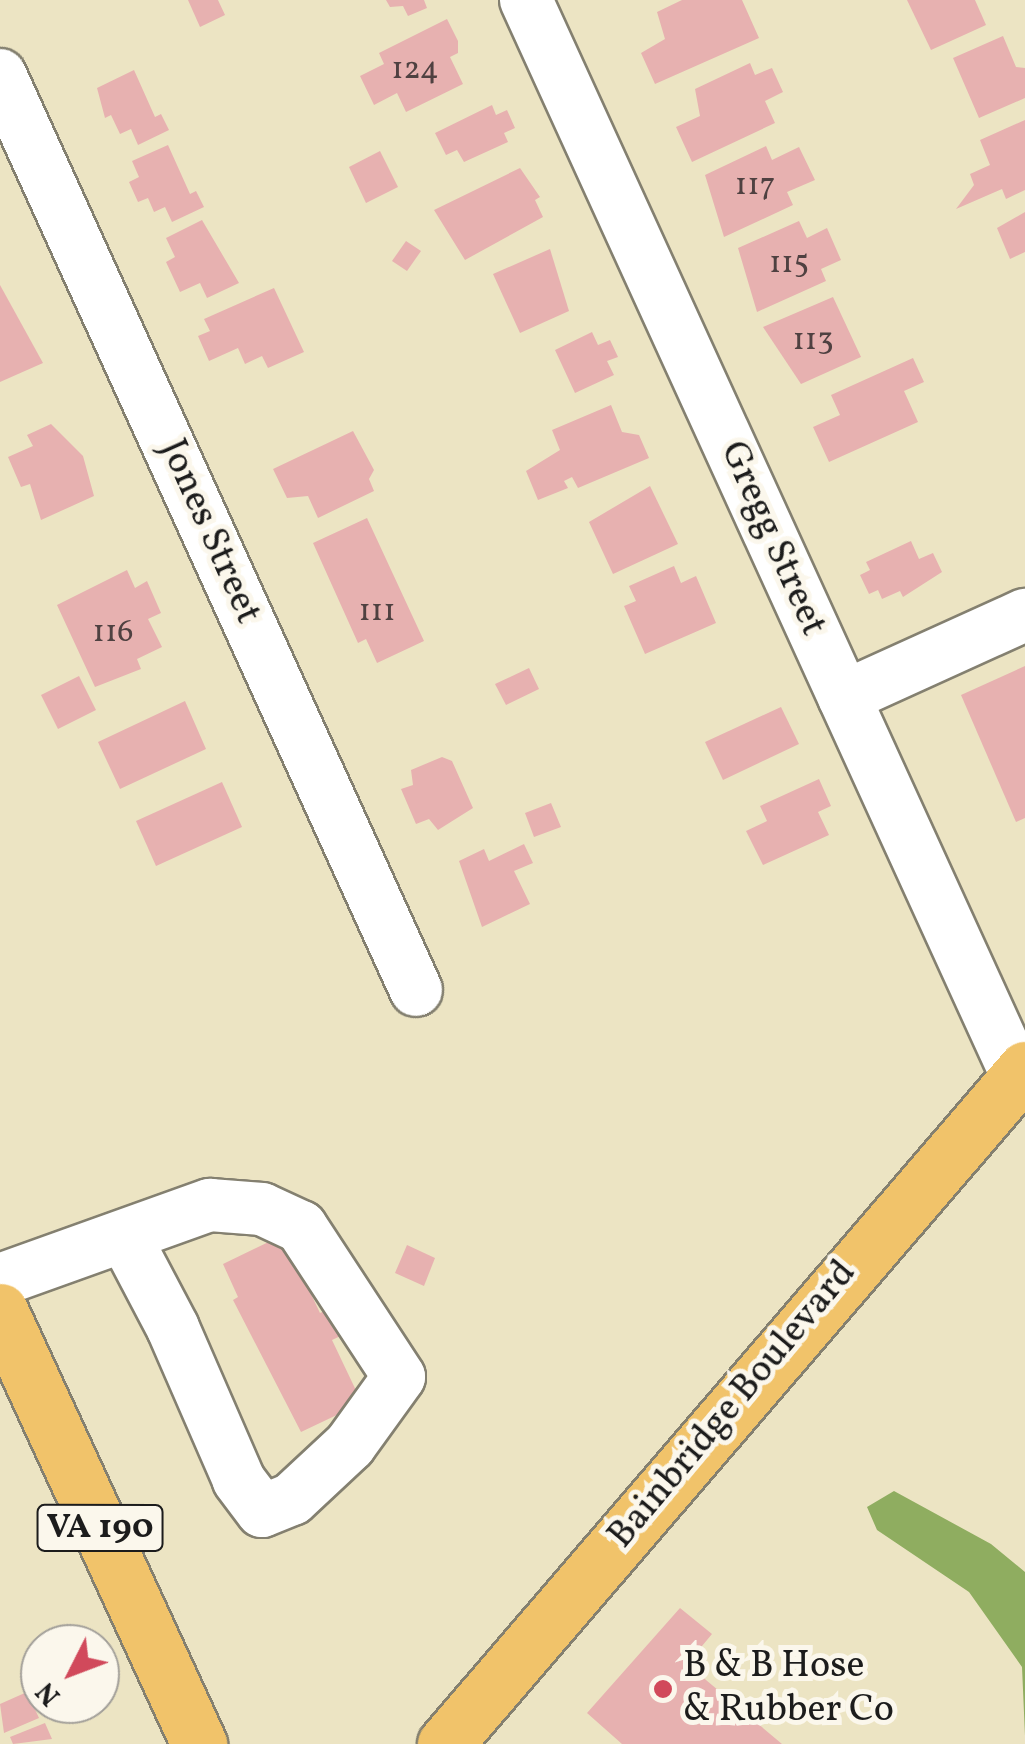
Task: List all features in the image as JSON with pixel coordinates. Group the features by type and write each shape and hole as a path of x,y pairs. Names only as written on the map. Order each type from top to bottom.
{"main road":[{"name":"Bainbridge Boulevard","path":"444,1744 1021,1074"},
{"name":"VA 190","path":"0,1312 190,1735"}],"street":[{"name":"Gregg Street","path":"526,0 844,698 1021,1074"},
{"name":"Jones Street","path":"0,75 416,990"},
{"path":"844,698 1025,615"},
{"path":"0,1280 210,1205 262,1208 300,1227 376,1335 399,1377 350,1445 292,1499 262,1511 238,1480 173,1328 125,1238"}],"green space":[{"path":"894,1491 991,1544 1025,1572 1025,1736 1022,1667 969,1592 877,1530 867,1507"}],"building":[{"path":"188,0 218,0 225,15 200,27"},
{"path":"386,0 424,0 427,8 408,16 403,6 390,7"},
{"path":"682,0 742,0 759,38 655,84 641,53 665,39 657,12"},
{"path":"907,0 975,0 986,25 931,50"},
{"path":"447,19 458,41 458,53 450,57 463,84 406,112 397,93 374,105 360,76 384,64 379,53"},
{"path":"1003,36 1016,67 1025,68 1025,98 979,118 953,58"},
{"path":"750,63 755,75 772,68 783,92 765,101 775,123 692,162 676,127 700,116 695,89"},
{"path":"134,70 155,117 161,114 169,130 138,145 131,129 120,134 111,115 105,118 97,88"},
{"path":"492,105 496,115 507,110 515,128 504,133 508,142 464,162 457,150 446,155 435,133"},
{"path":"1025,120 1025,190 1006,199 1002,189 956,209 974,185 970,174 990,165 980,140"},
{"path":"168,145 190,194 196,191 204,207 172,222 165,207 154,212 148,198 138,202 129,182 139,177 132,161"},
{"path":"766,146 772,160 799,147 815,180 787,192 793,205 724,237 705,175"},
{"path":"380,151 398,187 366,203 349,167"},
{"path":"520,168 540,197 535,200 543,217 465,260 434,210"},
{"path":"1025,212 1025,252 1010,259 997,228"},
{"path":"202,220 239,283 207,298 200,283 180,292 166,262 175,257 166,238"},
{"path":"799,221 807,238 827,228 841,260 821,269 826,281 757,312 738,248"},
{"path":"406,241 421,251 407,271 392,261"},
{"path":"550,249 569,311 520,333 493,274"},
{"path":"0,285 43,363 0,382"},
{"path":"274,288 304,352 268,368 262,356 245,364 238,348 209,361 198,336 210,331 204,319"},
{"path":"833,297 861,357 801,384 763,327"},
{"path":"592,332 598,345 610,340 618,357 607,361 614,375 575,393 555,350"},
{"path":"913,358 924,382 904,391 918,422 829,462 813,427 840,415 831,395"},
{"path":"611,405 622,432 639,435 649,458 578,488 572,477 564,481 568,488 538,500 526,471 560,450 552,430"},
{"path":"51,424 83,456 94,496 41,520 30,484 21,487 8,457 33,446 27,435"},
{"path":"353,431 374,470 369,479 374,491 318,518 308,496 287,498 273,469"},
{"path":"650,486 678,544 613,574 589,522"},
{"path":"367,518 424,641 377,663 366,639 358,643 313,543"},
{"path":"911,541 919,559 933,553 942,572 903,597 900,591 882,599 878,590 869,594 860,575 870,570 866,562"},
{"path":"674,566 681,583 696,576 716,623 645,654 624,606 636,601 629,586"},
{"path":"127,570 135,588 147,581 161,613 148,619 162,647 137,659 141,669 95,687 57,605"},
{"path":"1025,666 1025,818 1016,822 961,695"},
{"path":"529,668 539,689 506,705 495,684"},
{"path":"79,676 96,710 58,729 41,695"},
{"path":"185,701 206,749 120,789 98,742"},
{"path":"781,707 799,744 723,780 705,742"},
{"path":"442,757 452,761 473,808 438,830 429,819 416,824 401,789 413,785 411,770"},
{"path":"819,779 831,806 818,812 829,835 763,865 746,831 767,821 760,806"},
{"path":"222,782 242,827 156,866 136,821"},
{"path":"551,803 561,827 534,837 525,813"},
{"path":"524,844 533,863 514,871 530,904 482,927 459,861 484,849 489,861"},
{"path":"283,1235 320,1313 336,1306 349,1332 332,1340 362,1403 301,1432 233,1300 238,1297 223,1264"},
{"path":"407,1245 435,1258 424,1286 395,1273"},
{"name":"B & B Hose & Rubber Co","path":"680,1608 712,1634 687,1664 782,1744 622,1744 587,1713"},
{"path":"20,1695 20,1724 25,1724 4,1733 0,1704"},
{"path":"45,1724 52,1739 13,1744 10,1737"}],"place":[{"name":"B & B Hose & Rubber Co","path":"663,1689"}]}
